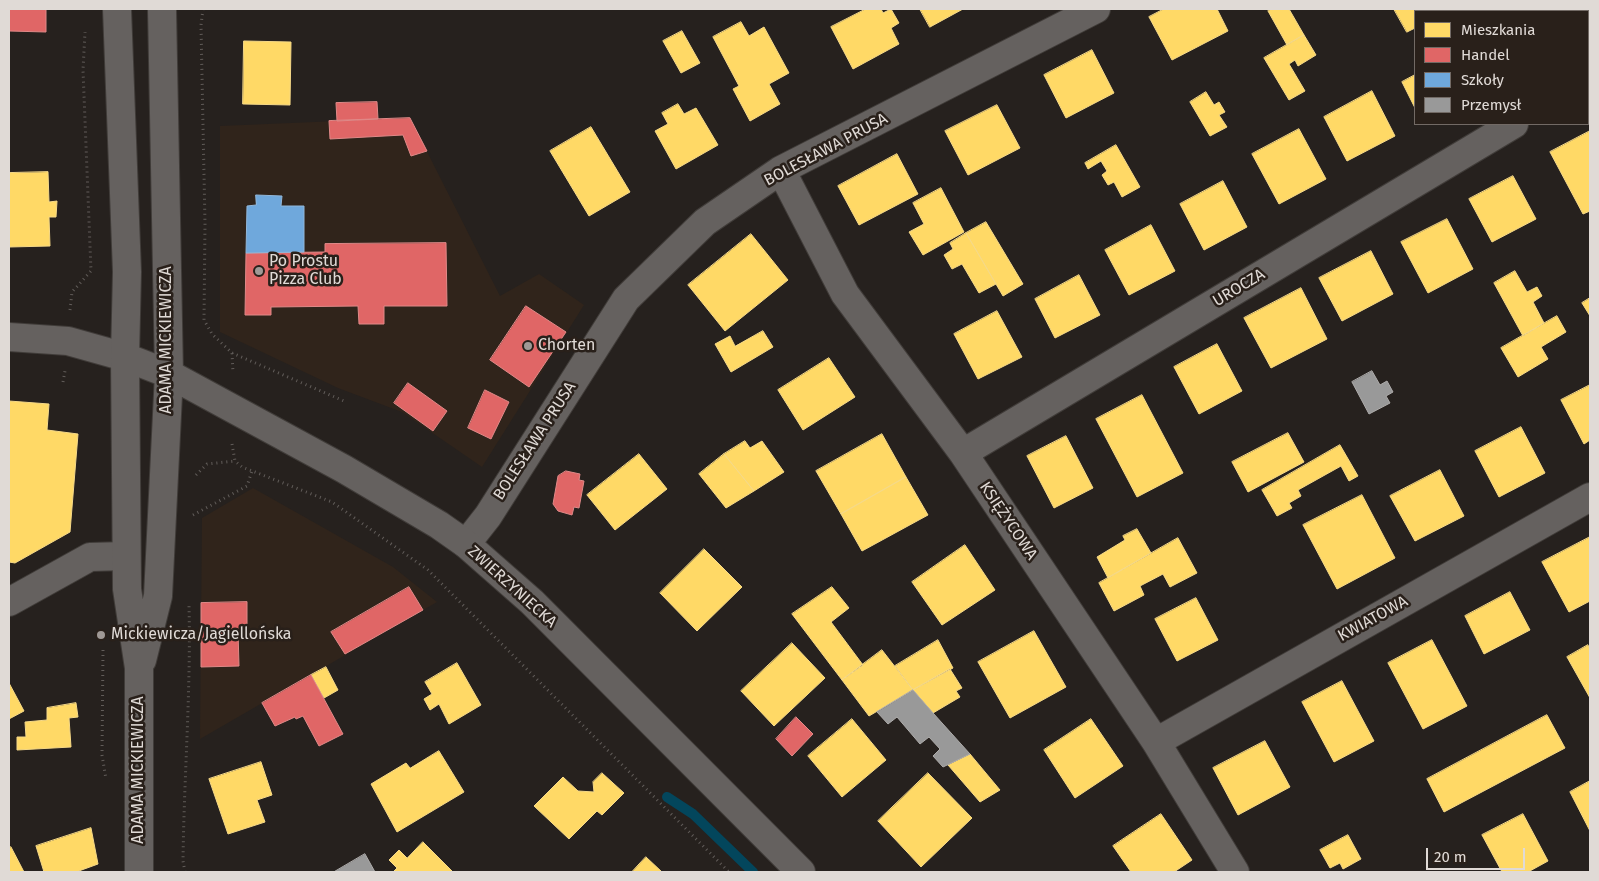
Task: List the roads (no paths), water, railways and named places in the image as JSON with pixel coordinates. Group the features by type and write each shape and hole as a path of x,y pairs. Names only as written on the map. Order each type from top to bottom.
{"street":[{"name":"ADAMA MICKIEWICZA","path":"117,9 127,272 125,357 126,556 132,626 140,668 139,872"},
{"name":"ADAMA MICKIEWICZA","path":"140,668 158,596 169,374 162,9"},
{"name":"BOLESŁAWA PRUSA","path":"466,544 488,516 626,299 705,222 781,170 1096,9"},
{"name":"UROCZA","path":"963,453 1512,125"},
{"name":"KSIĘŻYCOWA","path":"781,170 844,294 963,453 1156,742 1235,872"},
{"path":"123,176 130,184 145,187 160,181 166,174"},
{"name":"ZWIERZYNIECKA","path":"9,337 68,341 125,357 169,374 344,469 439,525 466,544 532,602 801,872"},
{"name":"KWIATOWA","path":"1156,742 1590,497"},
{"path":"9,602 90,557 126,556"}],"waterway":[{"path":"667,797 693,814 753,872"}],"place":[{"name":"Po Prostu Pizza Club","path":"259,271"},
{"name":"Chorten","path":"528,346"},
{"name":"Mickiewicza/Jagiellońska","path":"101,635"}]}
